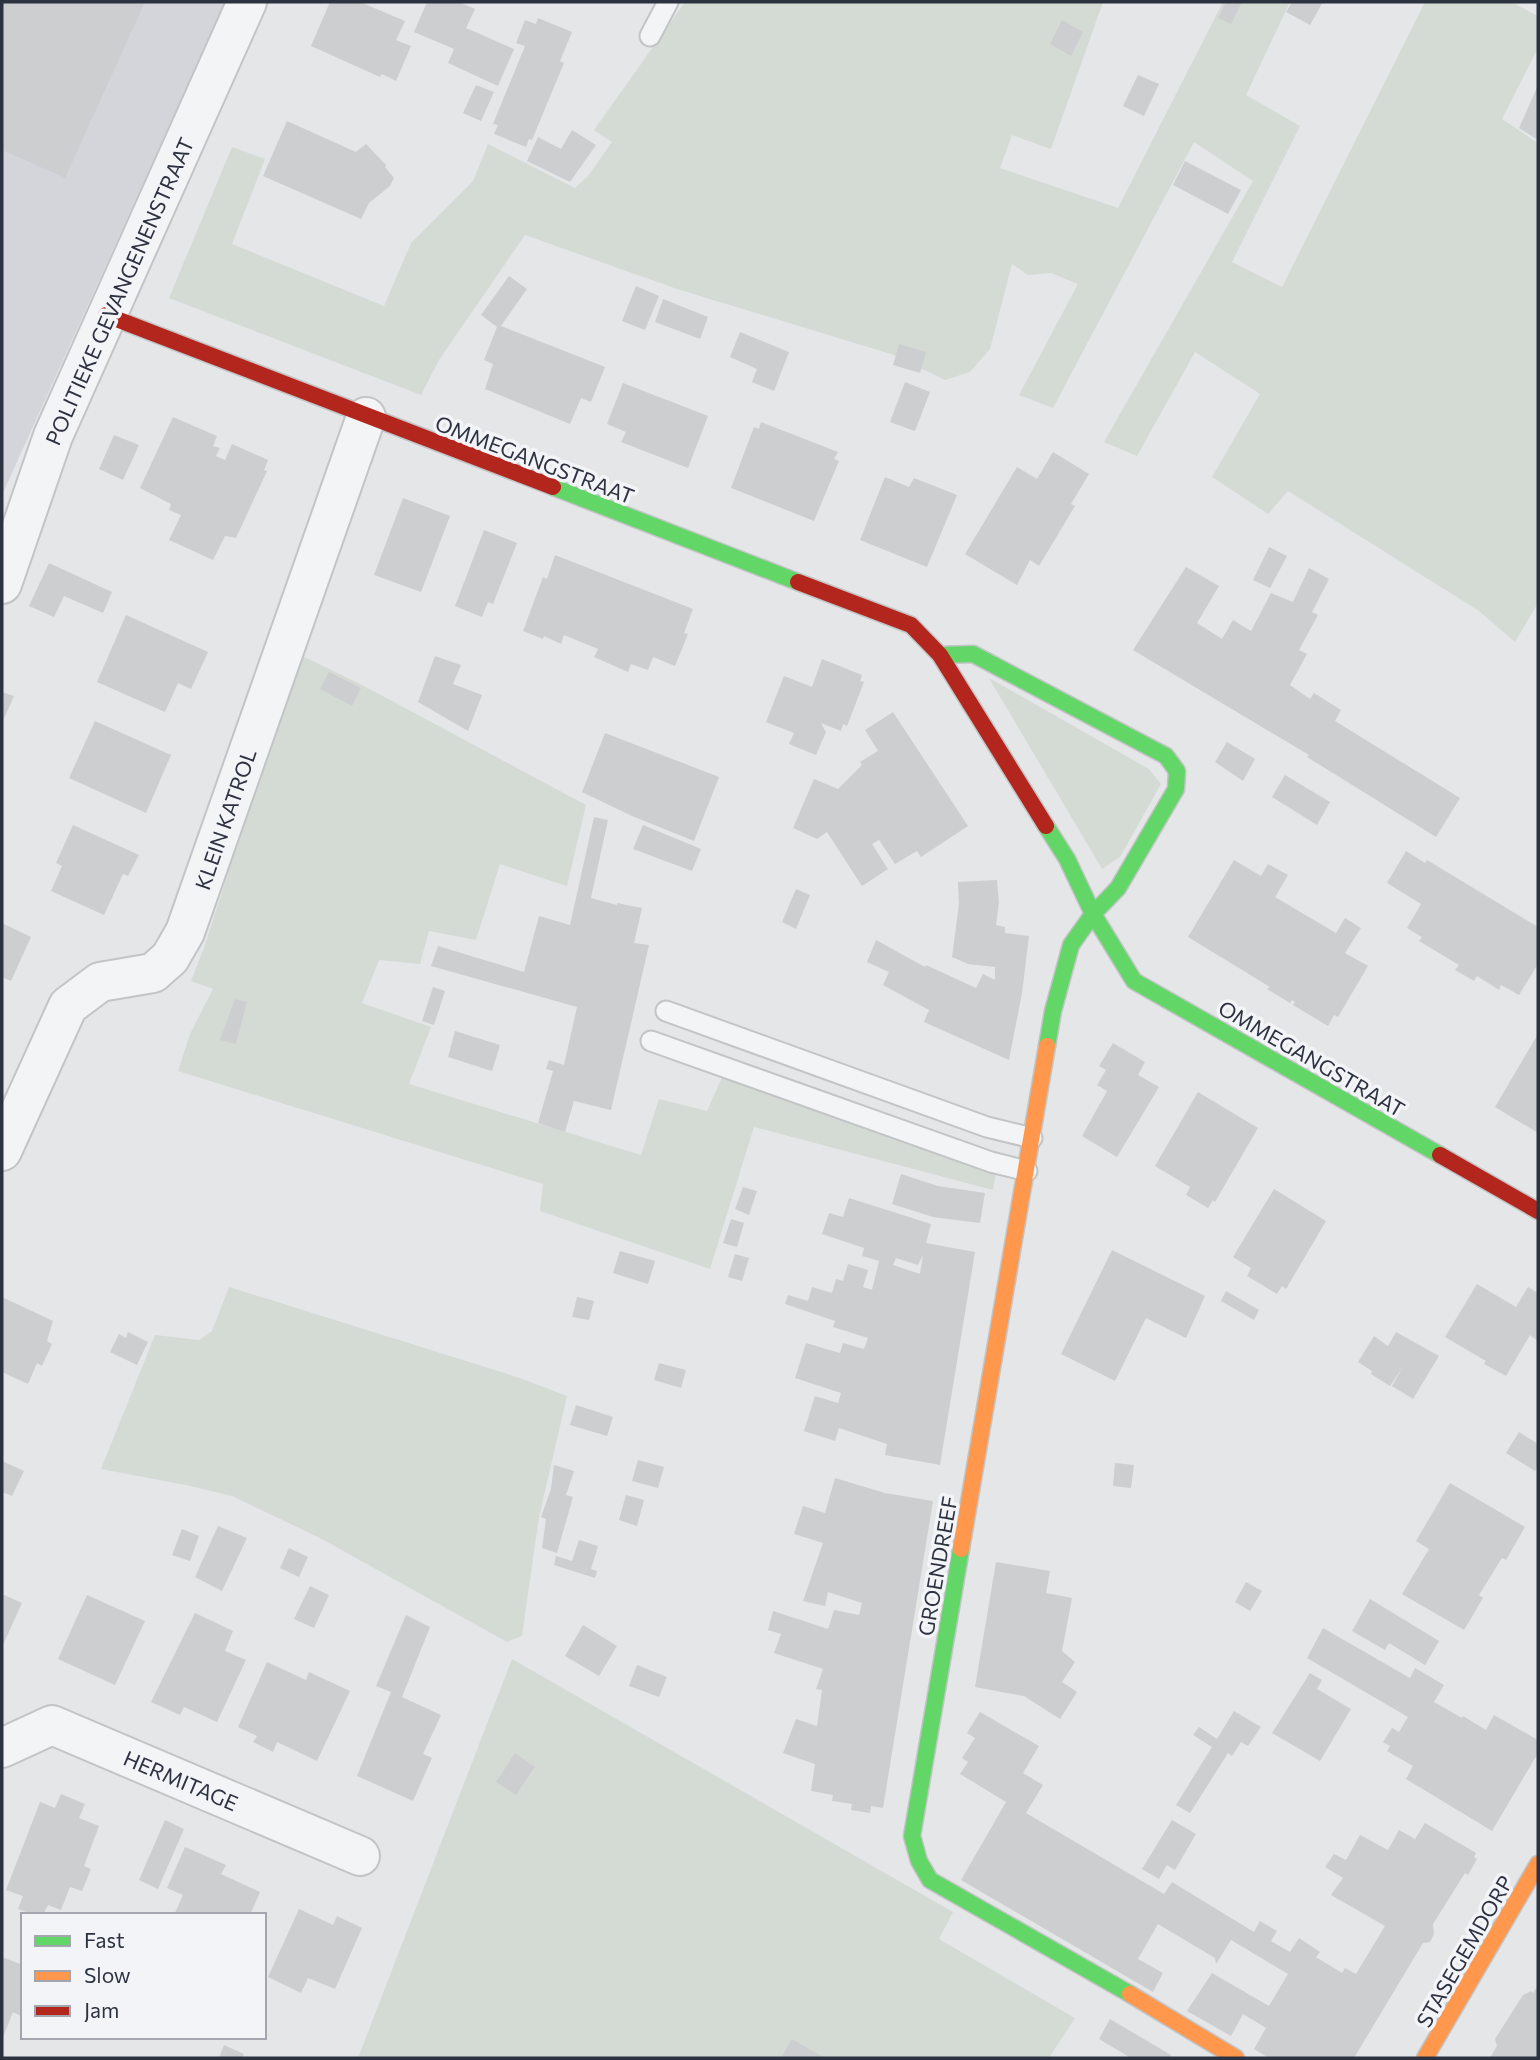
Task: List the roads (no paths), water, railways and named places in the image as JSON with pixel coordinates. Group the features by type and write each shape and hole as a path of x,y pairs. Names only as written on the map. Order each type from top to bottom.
{"street":[{"name":"POLITIEKE GEVANGENENSTRAAT","path":"2,584 53,436 247,2"},
{"name":"OMMEGANGSTRAAT","path":"106,315 911,625 940,655 1067,859 1093,914 1134,981 1538,1211"},
{"name":"KLEIN KATROL","path":"2,1151 68,1006 100,982 153,973 170,958 185,932 366,417"},
{"path":"940,655 973,654 1166,756 1177,771 1176,789 1118,888 1093,914"},
{"name":"GROENDREEF","path":"1093,914 1071,945 1053,1010 912,1836 919,1861 930,1880 1236,2058"},
{"name":"HERMITAGE","path":"2,1748 52,1725 360,1856"},
{"name":"STASEGEMDORP","path":"1425,2058 1538,1864"}],"lane":[{"path":"650,36 668,2"},
{"path":"666,1011 987,1127 1032,1139"},
{"path":"651,1041 991,1162 1027,1171"}]}
